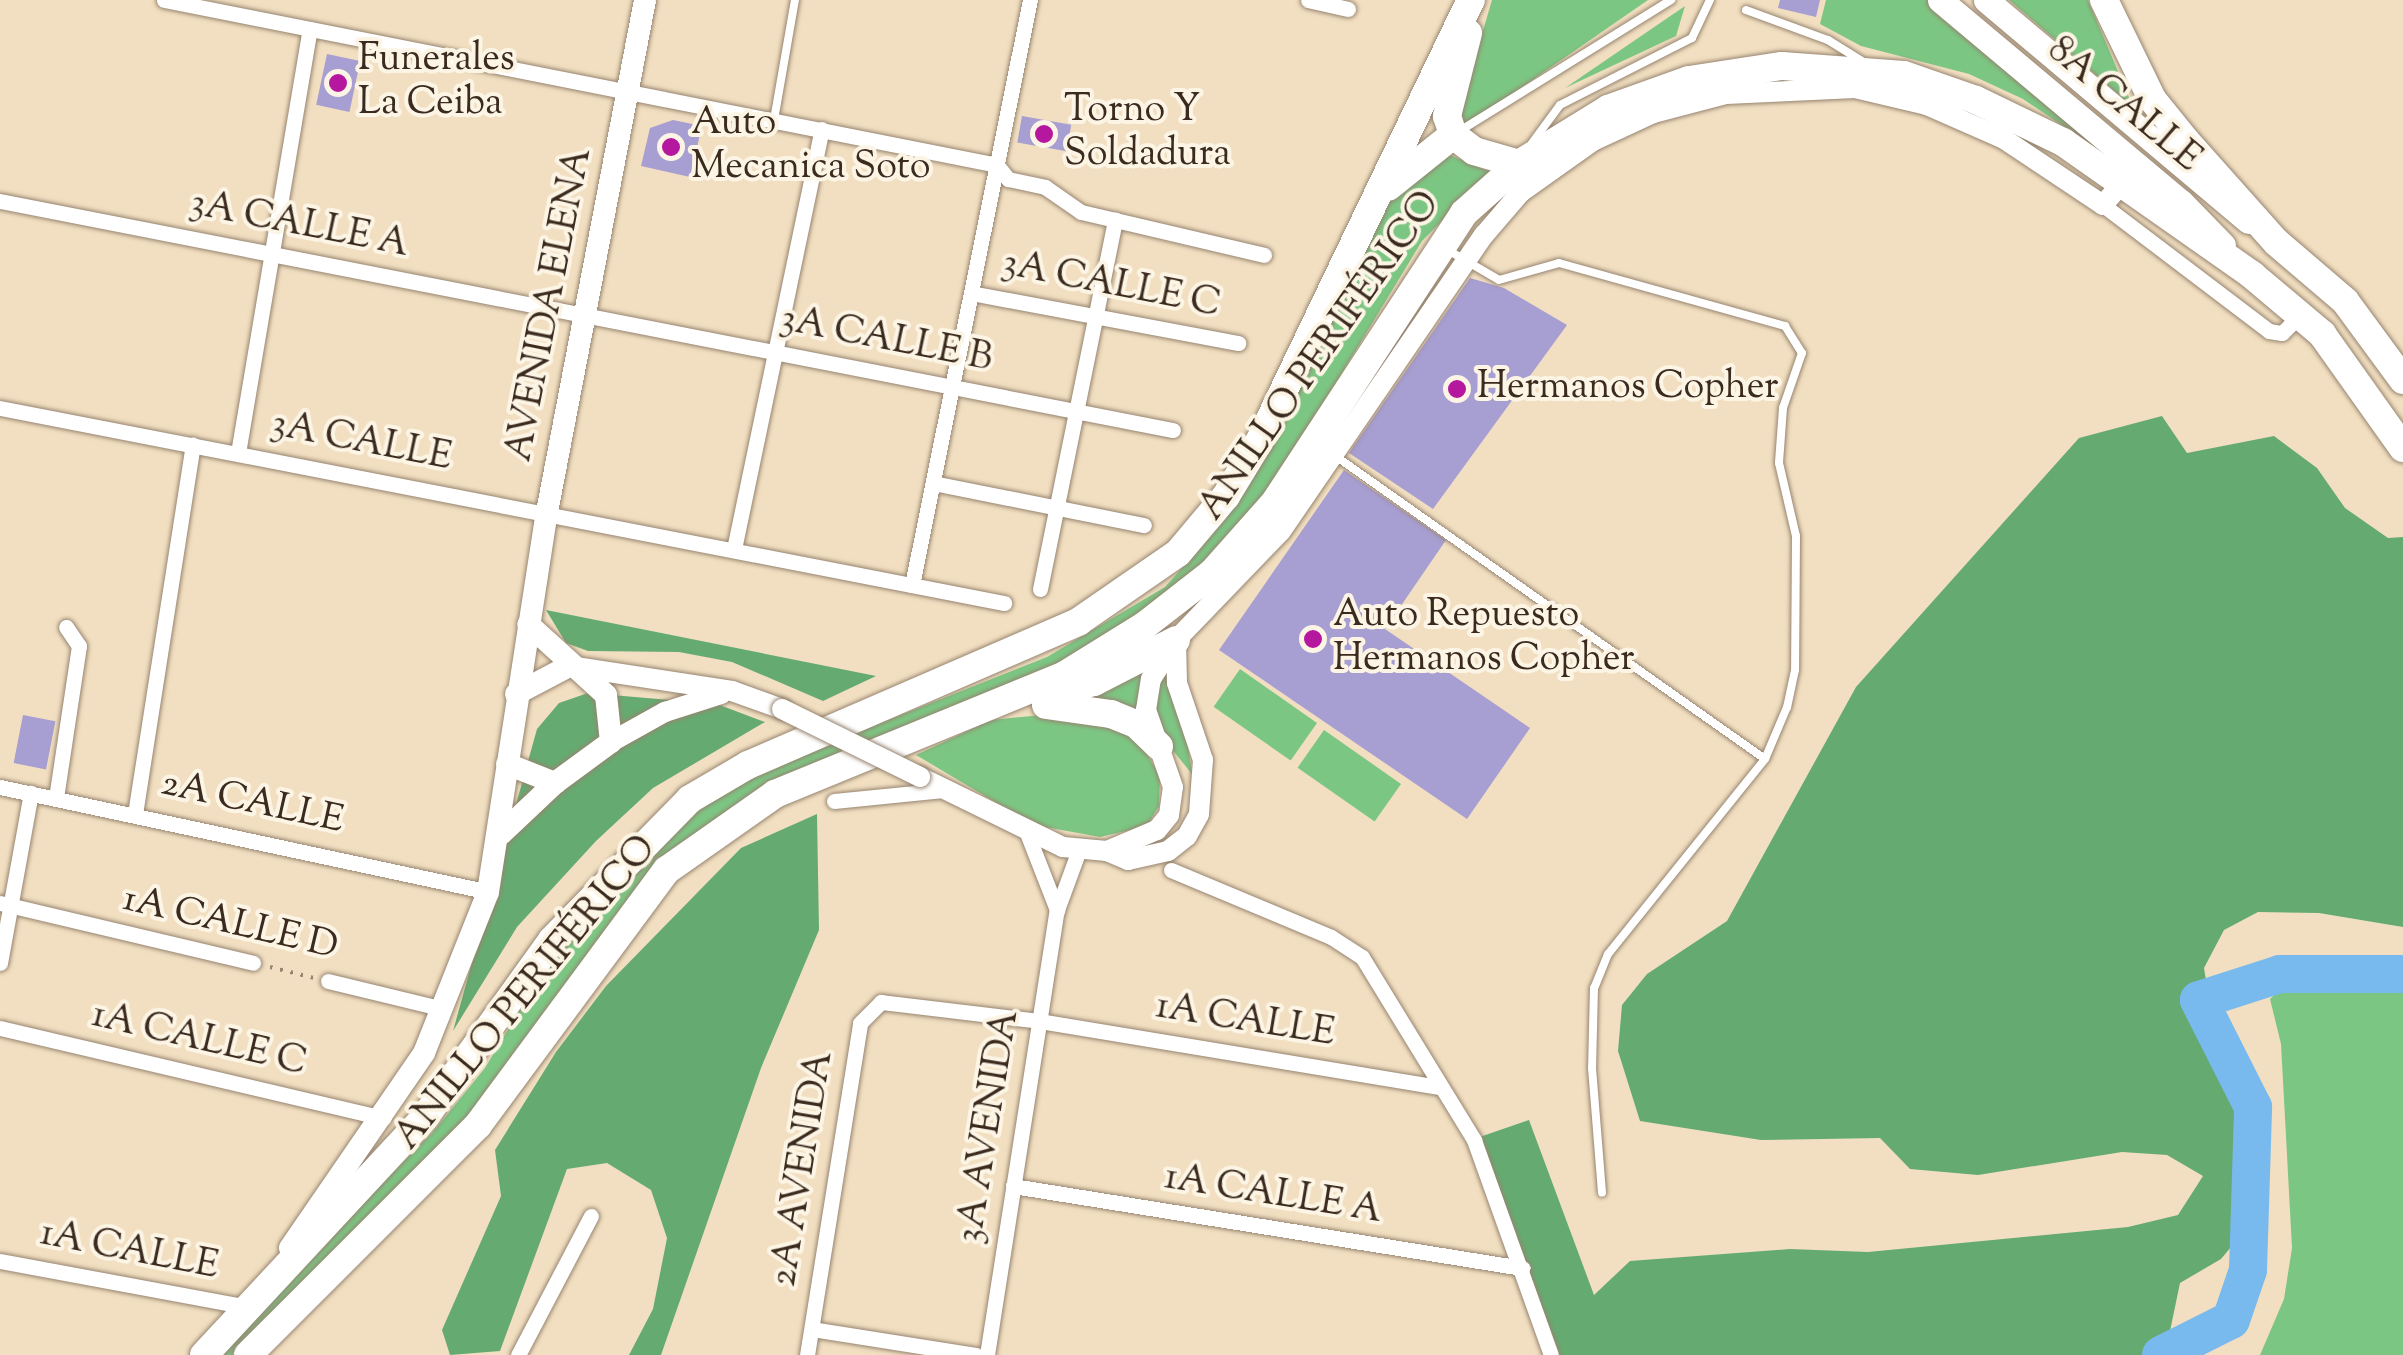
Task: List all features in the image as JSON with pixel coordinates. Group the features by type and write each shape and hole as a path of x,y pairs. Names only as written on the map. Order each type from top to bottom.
{"highway":[{"path":"1474,0 1447,116 1453,135 1474,151 1521,162"},
{"name":"ANILLO PERIFÉRICO","path":"204,1355 426,1117 552,940 690,799 748,765 1078,622 1178,554 1226,496 1260,440 1474,0"},
{"path":"2104,0 2152,99 2276,242 2345,301 2403,380"},
{"name":"ANILLO PERIFÉRICO","path":"248,1355 466,1139 668,870 775,794 1065,674 1180,601 1243,542 1309,452 1438,244 1521,162 1608,109 1689,80 1782,66 1877,71 1935,84 2022,120 2122,183 2252,276 2310,325 2403,448"},
{"path":"1378,196 1453,135"},
{"path":"990,706 1083,686 1176,640"},
{"path":"990,706 1098,711 1136,724 1158,746"}],"main road":[{"name":"AVENIDA ELENA","path":"247,1308 384,1118 444,1009 488,892 501,834 516,694 547,512 645,0"},
{"name":"8A CALLE","path":"1940,0 2181,202 2252,276"},
{"path":"1986,0 2204,189 2276,242"},
{"path":"501,834 554,782 612,742 606,695 569,666 528,624"},
{"path":"516,694 569,666"},
{"path":"507,764 554,782"}],"street":[{"path":"164,0 996,165 1008,179 1045,188 1067,206 1264,254"},
{"path":"912,585 1030,0"},
{"path":"1308,0 1348,9"},
{"path":"238,453 310,29"},
{"name":"ANILLO PERIFÉRICO","path":"1176,640 1240,580 1334,455 1465,262 1521,192 1571,153 1679,105 1762,90 1854,88 1927,105 2004,139 2102,205 2269,330 2282,333 2310,325"},
{"path":"734,549 822,129"},
{"path":"2102,205 2122,183"},
{"name":"3A CALLE A","path":"0,201 586,314"},
{"path":"1040,589 1115,220"},
{"name":"3A CALLE C","path":"971,292 1238,343"},
{"name":"3A CALLE B","path":"586,314 1174,430"},
{"name":"3A CALLE","path":"0,408 1004,603"},
{"path":"135,814 194,444"},
{"path":"933,483 1144,525"},
{"path":"56,798 78,657 78,639 66,628"},
{"path":"1107,852 1143,840 1170,815 1172,778 1146,710 1148,687 1176,640"},
{"path":"569,666 732,690 782,710 1027,833 1128,860 1168,851 1200,814 1203,760 1177,683 1176,640"},
{"path":"612,742 665,712 732,690"},
{"name":"2A CALLE","path":"0,787 488,892"},
{"path":"834,801 945,790"},
{"path":"0,963 5,904 31,793"},
{"name":"3A AVENIDA","path":"1027,833 1057,910"},
{"name":"3A AVENIDA","path":"987,1355 1057,910 1080,850"},
{"path":"1171,870 1331,937 1362,957 1474,1140 1551,1355"},
{"name":"1A CALLE D","path":"5,904 253,964"},
{"name":"1A CALLE D","path":"328,982 444,1009"},
{"name":"1A CALLE","path":"881,1002 1040,1021 1440,1087"},
{"name":"2A AVENIDA","path":"807,1355 860,1023 881,1002"},
{"name":"1A CALLE C","path":"0,1028 384,1118"},
{"name":"1A CALLE A","path":"1013,1186 1522,1268"},
{"path":"518,1355 592,1216"},
{"name":"1A CALLE","path":"0,1261 247,1308"},
{"path":"812,1329 976,1355"}],"lane":[{"path":"774,120 796,0"},
{"path":"1453,135 1672,0"},
{"path":"1521,162 1545,117 1560,105 1692,38 1709,3 1722,7"},
{"path":"1746,10 1828,40 1877,71"},
{"path":"1438,244 1500,280 1559,263 1785,326 1798,338 1802,353 1783,408 1780,463 1796,536 1795,670 1766,759 1653,906 1608,954 1594,988 1592,1068 1602,1193"},
{"path":"1334,455 1766,759"}],"path":[{"name":"1A CALLE D","path":"253,964 328,982"}],"green space":[{"path":"1492,0 1648,0 1466,126 1457,119"},
{"path":"1826,0 1929,0 2112,159 2023,99 1969,74 1861,46 1820,24"},
{"path":"2009,0 2088,0 2133,107"},
{"path":"1685,6 1676,36 1565,88"},
{"path":"1443,152 1490,172 1422,241 1285,467 1238,530 1172,596 1056,666 772,783 712,821 659,863 500,1087 233,1355 212,1355 433,1132 485,1068 558,946 697,809 760,771 1047,657 1165,587 1226,519 1285,420 1386,203"},
{"path":"2162,416 2187,453 2274,436 2317,468 2345,508 2388,538 2403,537 2403,927 2319,913 2258,912 2224,930 2204,968 2214,1028 2239,1080 2241,1146 2252,1186 2246,1229 2221,1259 2180,1283 2165,1355 1559,1355 1471,1140 1529,1120 1594,1295 1630,1261 1790,1249 1868,1252 2128,1227 2178,1215 2203,1176 2167,1155 2122,1152 1978,1175 1910,1169 1880,1138 1761,1140 1640,1121 1618,1051 1622,1005 1647,974 1727,921 1856,687 2079,438"},
{"path":"546,610 876,676 823,701 732,662 679,652 588,651 566,643"},
{"path":"1147,664 1137,716 1073,697"},
{"path":"1166,667 1187,740 1192,774 1170,747 1156,709 1156,687"},
{"path":"1240,669 1317,723 1291,761 1214,707"},
{"path":"588,693 717,704 765,722 653,788 596,841 517,927 453,1031 537,729 559,703"},
{"path":"1042,715 1104,724 1129,734 1160,776 1159,806 1147,826 1100,837 1034,825 916,755 991,720"},
{"path":"1324,730 1401,784 1375,822 1298,768"},
{"path":"817,814 819,930 761,1068 661,1355 629,1355 653,1309 667,1238 651,1190 607,1163 567,1169 500,1351 450,1355 442,1330 501,1196 495,1150 556,1052 606,986 741,848"},
{"path":"2330,962 2403,963 2403,1355 2260,1355 2284,1299 2292,1248 2281,1044 2270,999 2298,974"}],"building":[{"path":"1780,0 1820,0 1816,17 1778,8"},
{"name":"Funerales La Ceiba","path":"327,54 360,61 349,112 316,105"},
{"name":"Torno Y Soldadura","path":"1022,116 1071,125 1067,151 1017,143"},
{"name":"Auto Mecanica Soto","path":"673,120 702,126 690,177 641,166 650,128"},
{"name":"Hermanos Copher","path":"1470,278 1504,288 1567,325 1433,509 1349,453"},
{"name":"Auto Repuesto Hermanos Copher","path":"1344,470 1446,540 1385,629 1530,728 1467,819 1219,650"},
{"path":"23,715 55,721 46,769 14,763"}],"waterway":[{"path":"2161,1355 2231,1320 2248,1270 2253,1107 2199,1000 2280,974 2403,974"}],"place":[{"name":"Funerales La Ceiba","path":"338,83"},
{"name":"Torno Y Soldadura","path":"1044,134"},
{"name":"Auto Mecanica Soto","path":"671,147"},
{"name":"Hermanos Copher","path":"1457,389"},
{"name":"Auto Repuesto Hermanos Copher","path":"1313,639"}]}
